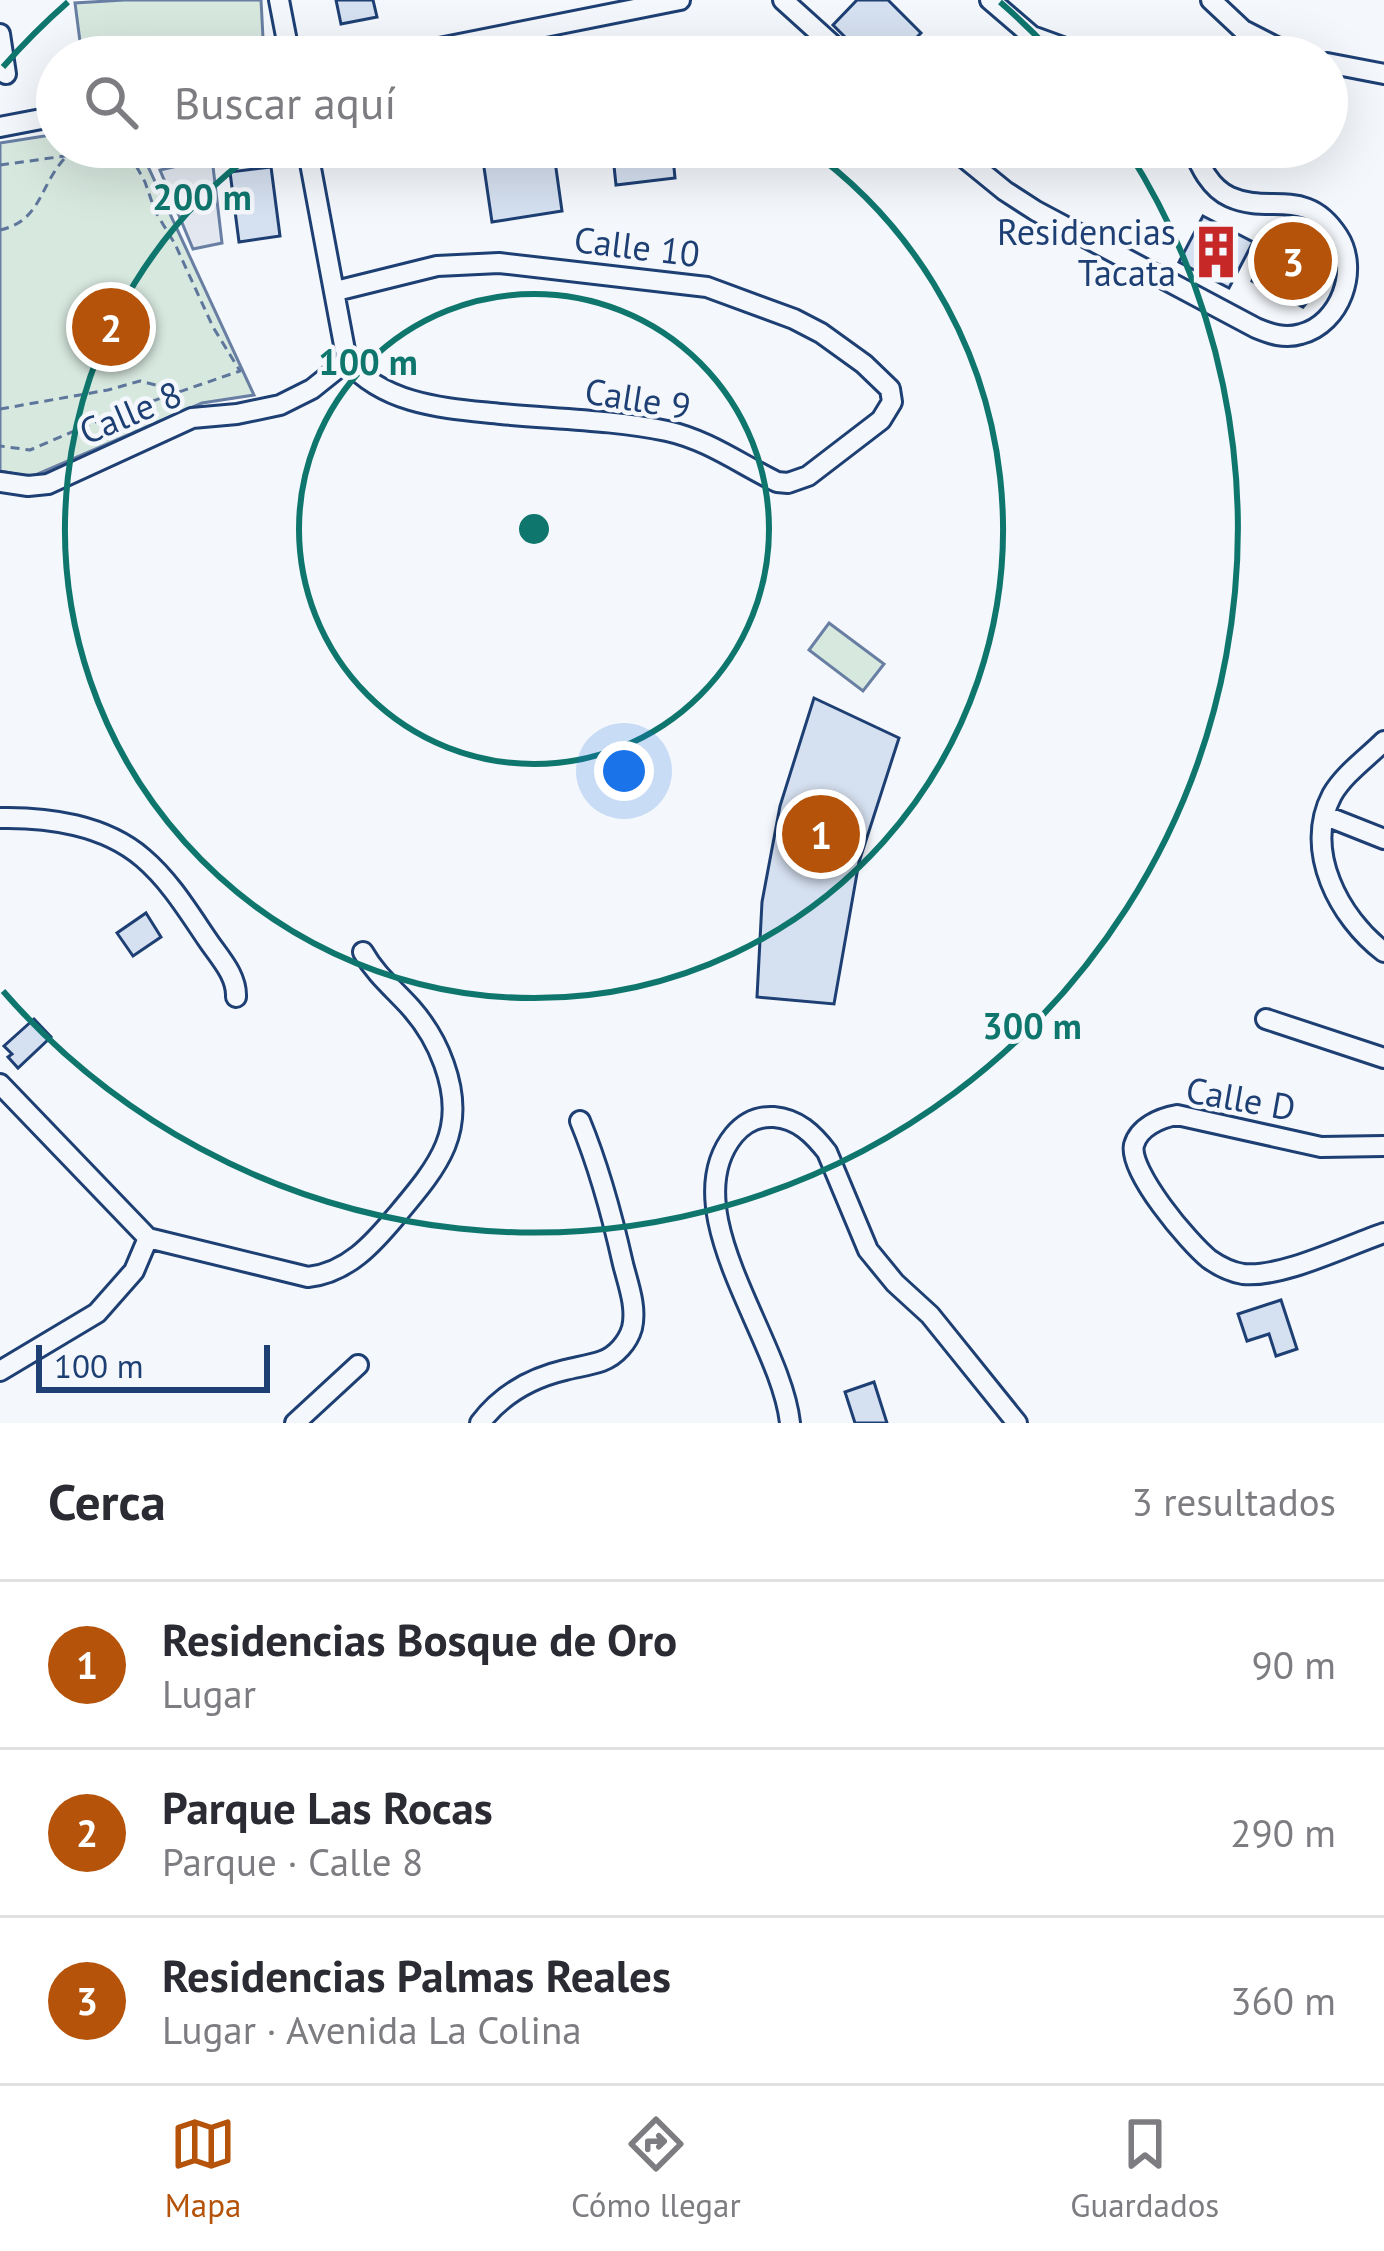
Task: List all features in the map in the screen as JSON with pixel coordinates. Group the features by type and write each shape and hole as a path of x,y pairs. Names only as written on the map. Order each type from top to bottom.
{"street":[{"path":"279,0 286,36"},
{"path":"499,36 680,0"},
{"path":"783,0 823,36"},
{"path":"990,0 1032,36"},
{"path":"1210,0 1255,36"},
{"path":"0,36 6,74"},
{"path":"1348,67 1384,74"},
{"path":"0,127 36,120"},
{"path":"312,168 347,361"},
{"path":"977,168 1036,211 1256,328 1271,334 1301,334 1331,316 1346,286 1344,247 1336,232 1304,206 1229,197 1201,168"},
{"name":"Calle 10","path":"336,291 437,266 500,263 706,287 821,333 890,389 892,402"},
{"name":"Calle 9","path":"347,361 390,394 413,402 670,432 788,483 808,476 881,420 892,402"},
{"name":"Calle 8","path":"0,482 48,484 192,418 280,405 312,389 347,361"},
{"path":"1384,741 1330,799 1323,853 1348,918 1384,952"},
{"path":"1326,815 1384,839"},
{"path":"0,818 71,825 110,837 142,857 179,897 233,979 236,997"},
{"path":"0,1084 148,1238 308,1277 328,1275 345,1267 416,1193 444,1149 455,1116 438,1046 363,952"},
{"path":"1266,1019 1384,1058"},
{"name":"Calle D","path":"1384,1146 1321,1147 1177,1115 1147,1127 1134,1144 1135,1159 1157,1202 1206,1257 1222,1268 1239,1274 1274,1272 1384,1233"},
{"path":"789,1422 779,1375 723,1245 714,1192 718,1163 732,1137 753,1119 767,1117 793,1121 817,1139 868,1250 930,1315 1017,1423"},
{"path":"480,1423 515,1390 534,1379 602,1361 618,1352 632,1332 634,1310 615,1228 580,1120"},
{"path":"0,1371 97,1313 134,1271 148,1238"},
{"path":"295,1423 358,1365"}],"path":[{"path":"0,165 36,160"},
{"path":"0,230 33,213 56,168"},
{"path":"0,446 30,450 109,416 240,370 206,313 138,168"},
{"path":"0,409 140,381 171,393"}],"shaded area":[{"path":"261,0 263,36 79,36 75,3"},
{"path":"36,137 36,168 149,168 254,395 202,403 31,477 0,471 0,143"},
{"path":"213,168 222,243 193,249 160,170"},
{"path":"829,623 884,664 863,691 809,650"}],"building":[{"path":"336,0 373,0 377,17 341,24"},
{"path":"857,0 888,0 921,33 844,36 833,25"},
{"path":"271,168 280,236 239,242 230,172"},
{"path":"484,168 556,168 562,211 492,222"},
{"path":"614,168 674,168 675,178 616,185"},
{"name":"Residencias Tacata","path":"1203,216 1253,242 1229,288 1179,262"},
{"path":"1269,241 1323,248 1330,274 1303,307 1252,281"},
{"path":"814,698 899,738 859,862 834,1004 757,997 762,902 780,806"},
{"path":"146,913 161,937 133,956 117,933"},
{"path":"34,1019 51,1037 18,1068 4,1046"},
{"path":"1281,1300 1297,1349 1276,1356 1269,1334 1247,1341 1238,1314"},
{"path":"874,1382 887,1423 855,1423 845,1392"}],"place":[{"name":"Residencias Tacata","path":"1216,252"},
{"name":"Residencias Palmas Reales","path":"1293,261"},
{"name":"Parque Las Rocas","path":"111,327"},
{"name":"Residencias Bosque de Oro","path":"821,834"}]}
